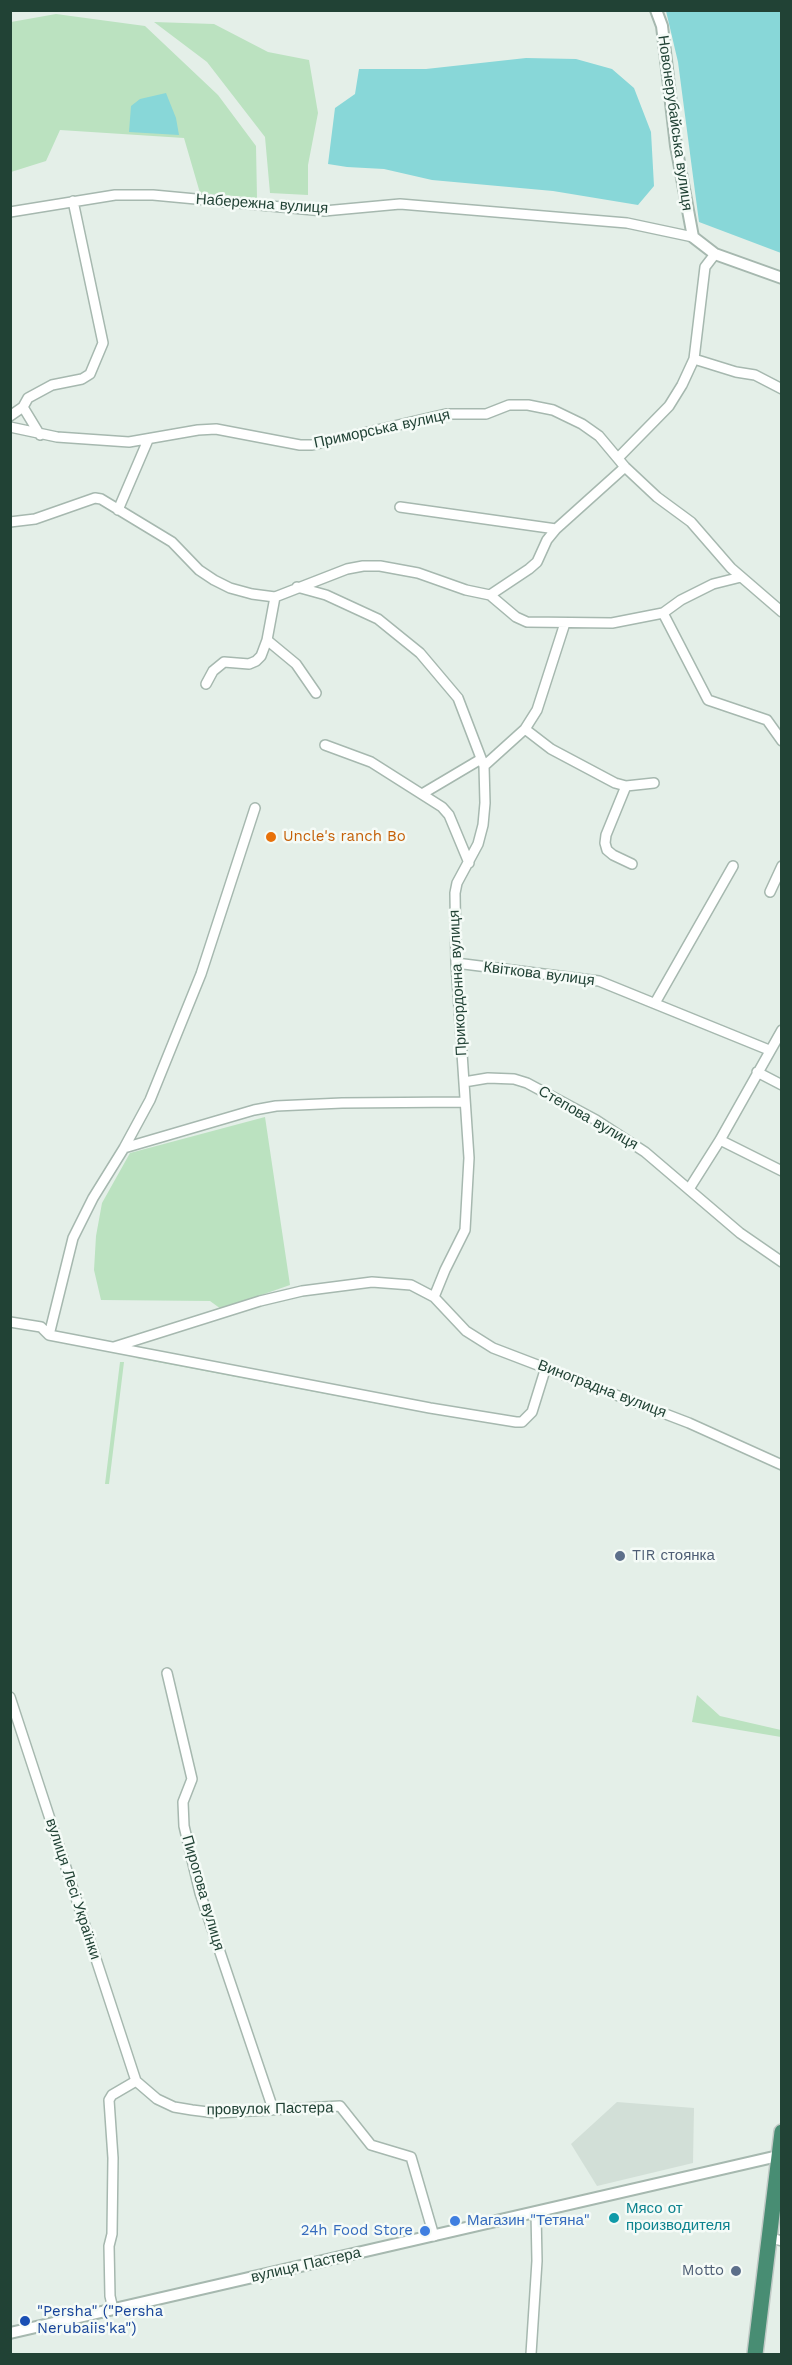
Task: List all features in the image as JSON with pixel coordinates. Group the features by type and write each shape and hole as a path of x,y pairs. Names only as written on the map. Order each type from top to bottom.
{"highway":[{"path":"755,2355 775,2239 778,2156 782,2132"}],"street":[{"name":"Новонерубайська вулиця","path":"656,10 662,26 676,146 693,237"},
{"name":"Набережна вулиця","path":"10,212 115,195 153,195 324,212 400,204 627,224 693,237"},
{"path":"10,416 23,407 28,398 52,385 82,379 90,375 103,343 74,201"},
{"path":"693,237 715,254 782,278"},
{"path":"618,458 669,406 694,359 705,267 715,254"},
{"path":"694,359 736,372 755,375 782,389"},
{"name":"Приморська вулиця","path":"10,427 40,435 129,442 216,429 300,445 312,445 446,414 486,414 509,405 528,405 553,410 582,424 598,436 625,467 657,497 691,522 741,577 782,612"},
{"path":"23,407 40,435"},
{"path":"118,510 148,440"},
{"path":"490,596 537,562 547,540 556,529 625,467"},
{"path":"10,522 35,519 95,498 101,499 172,542 200,570 214,580 241,591 274,597 347,569 380,566 418,573 490,596 522,621 612,623 663,613 681,600 713,584 741,577"},
{"path":"400,507 556,529"},
{"name":"Прикордонна вулиця","path":"297,587 326,595 378,619 420,653 458,698 482,762 485,803 483,825 478,844 455,893 456,963 469,1158 465,1230 444,1270 434,1297"},
{"path":"206,684 213,671 224,662 249,664 256,662 261,656 267,640 274,597"},
{"path":"663,613 708,700 767,720 782,741"},
{"path":"422,794 482,762 525,729 537,710 545,689 564,623"},
{"path":"267,640 296,664 316,693"},
{"path":"525,729 551,748 615,783 626,786 654,783"},
{"path":"325,745 371,762 442,807 449,815 469,863"},
{"path":"626,786 606,835 605,843 607,850 613,855 632,864"},
{"path":"49,1335 73,1238 93,1198 150,1100 201,974 255,808"},
{"path":"655,1003 733,866"},
{"path":"770,892 782,866"},
{"name":"Квіткова вулиця","path":"456,963 588,978 769,1050"},
{"path":"689,1189 720,1140 782,1030"},
{"path":"757,1072 782,1085"},
{"name":"Степова вулиця","path":"464,1082 488,1078 514,1079 528,1083 606,1126 645,1152 740,1233 782,1262"},
{"path":"124,1148 254,1110 276,1107 342,1103 464,1102"},
{"path":"720,1140 782,1171"},
{"path":"114,1347 260,1301 302,1291 372,1282 395,1283 411,1285 434,1297"},
{"name":"Виноградна вулиця","path":"434,1297 466,1331 492,1348 688,1423 782,1465"},
{"path":"10,1322 41,1327 49,1335 430,1408 516,1422 522,1422 532,1412 546,1367"},
{"name":"Пирогова вулиця","path":"167,1673 192,1779 183,1802 184,1826 200,1893 273,2109"},
{"name":"вулиця Лесі Українки","path":"10,1697 136,2081"},
{"path":"113,2309 110,2296 109,2246 112,2234 113,2158 109,2100 112,2095 136,2081"},
{"name":"провулок Пастера","path":"136,2081 157,2099 174,2107 216,2113 340,2106 371,2145 411,2157 434,2236"},
{"name":"вулиця Пастера","path":"10,2333 778,2156"},
{"path":"531,2355 537,2261 536,2212"}],"shaded area":[{"path":"617,2102 694,2108 693,2163 597,2186 571,2144"}],"green space":[{"path":"56,14 145,26 218,95 256,146 257,198 200,193 184,138 60,130 46,161 11,172 11,22"},
{"path":"154,22 214,24 268,52 309,60 318,113 308,165 308,195 270,193 265,137 207,62"},
{"path":"265,1117 290,1285 221,1309 210,1301 101,1300 94,1270 96,1236 102,1203 130,1153"},
{"path":"136,1355 409,1407 410,1410 136,1358"},
{"path":"120,1362 124,1362 109,1484 105,1484"},
{"path":"697,1695 720,1716 781,1730 781,1737 692,1722"}],"water":[{"path":"666,11 781,11 781,253 699,222 678,62"},
{"path":"526,58 576,59 612,69 634,88 651,132 654,186 638,205 553,191 432,180 384,169 328,164 335,108 355,94 359,69 426,69"},
{"path":"166,93 176,118 179,135 129,132 131,106 140,99"}],"place":[{"name":"Uncle's ranch Bo","path":"271,837"},
{"name":"TIR стоянка","path":"620,1556"},
{"name":"Мясо от производителя","path":"614,2218"},
{"name":"Магазин \"Тетяна\"","path":"455,2221"},
{"name":"24h Food Store","path":"425,2231"},
{"name":"Motto","path":"736,2271"},
{"name":"\"Persha\" (\"Persha Nerubaiis'ka\")","path":"25,2321"}]}
